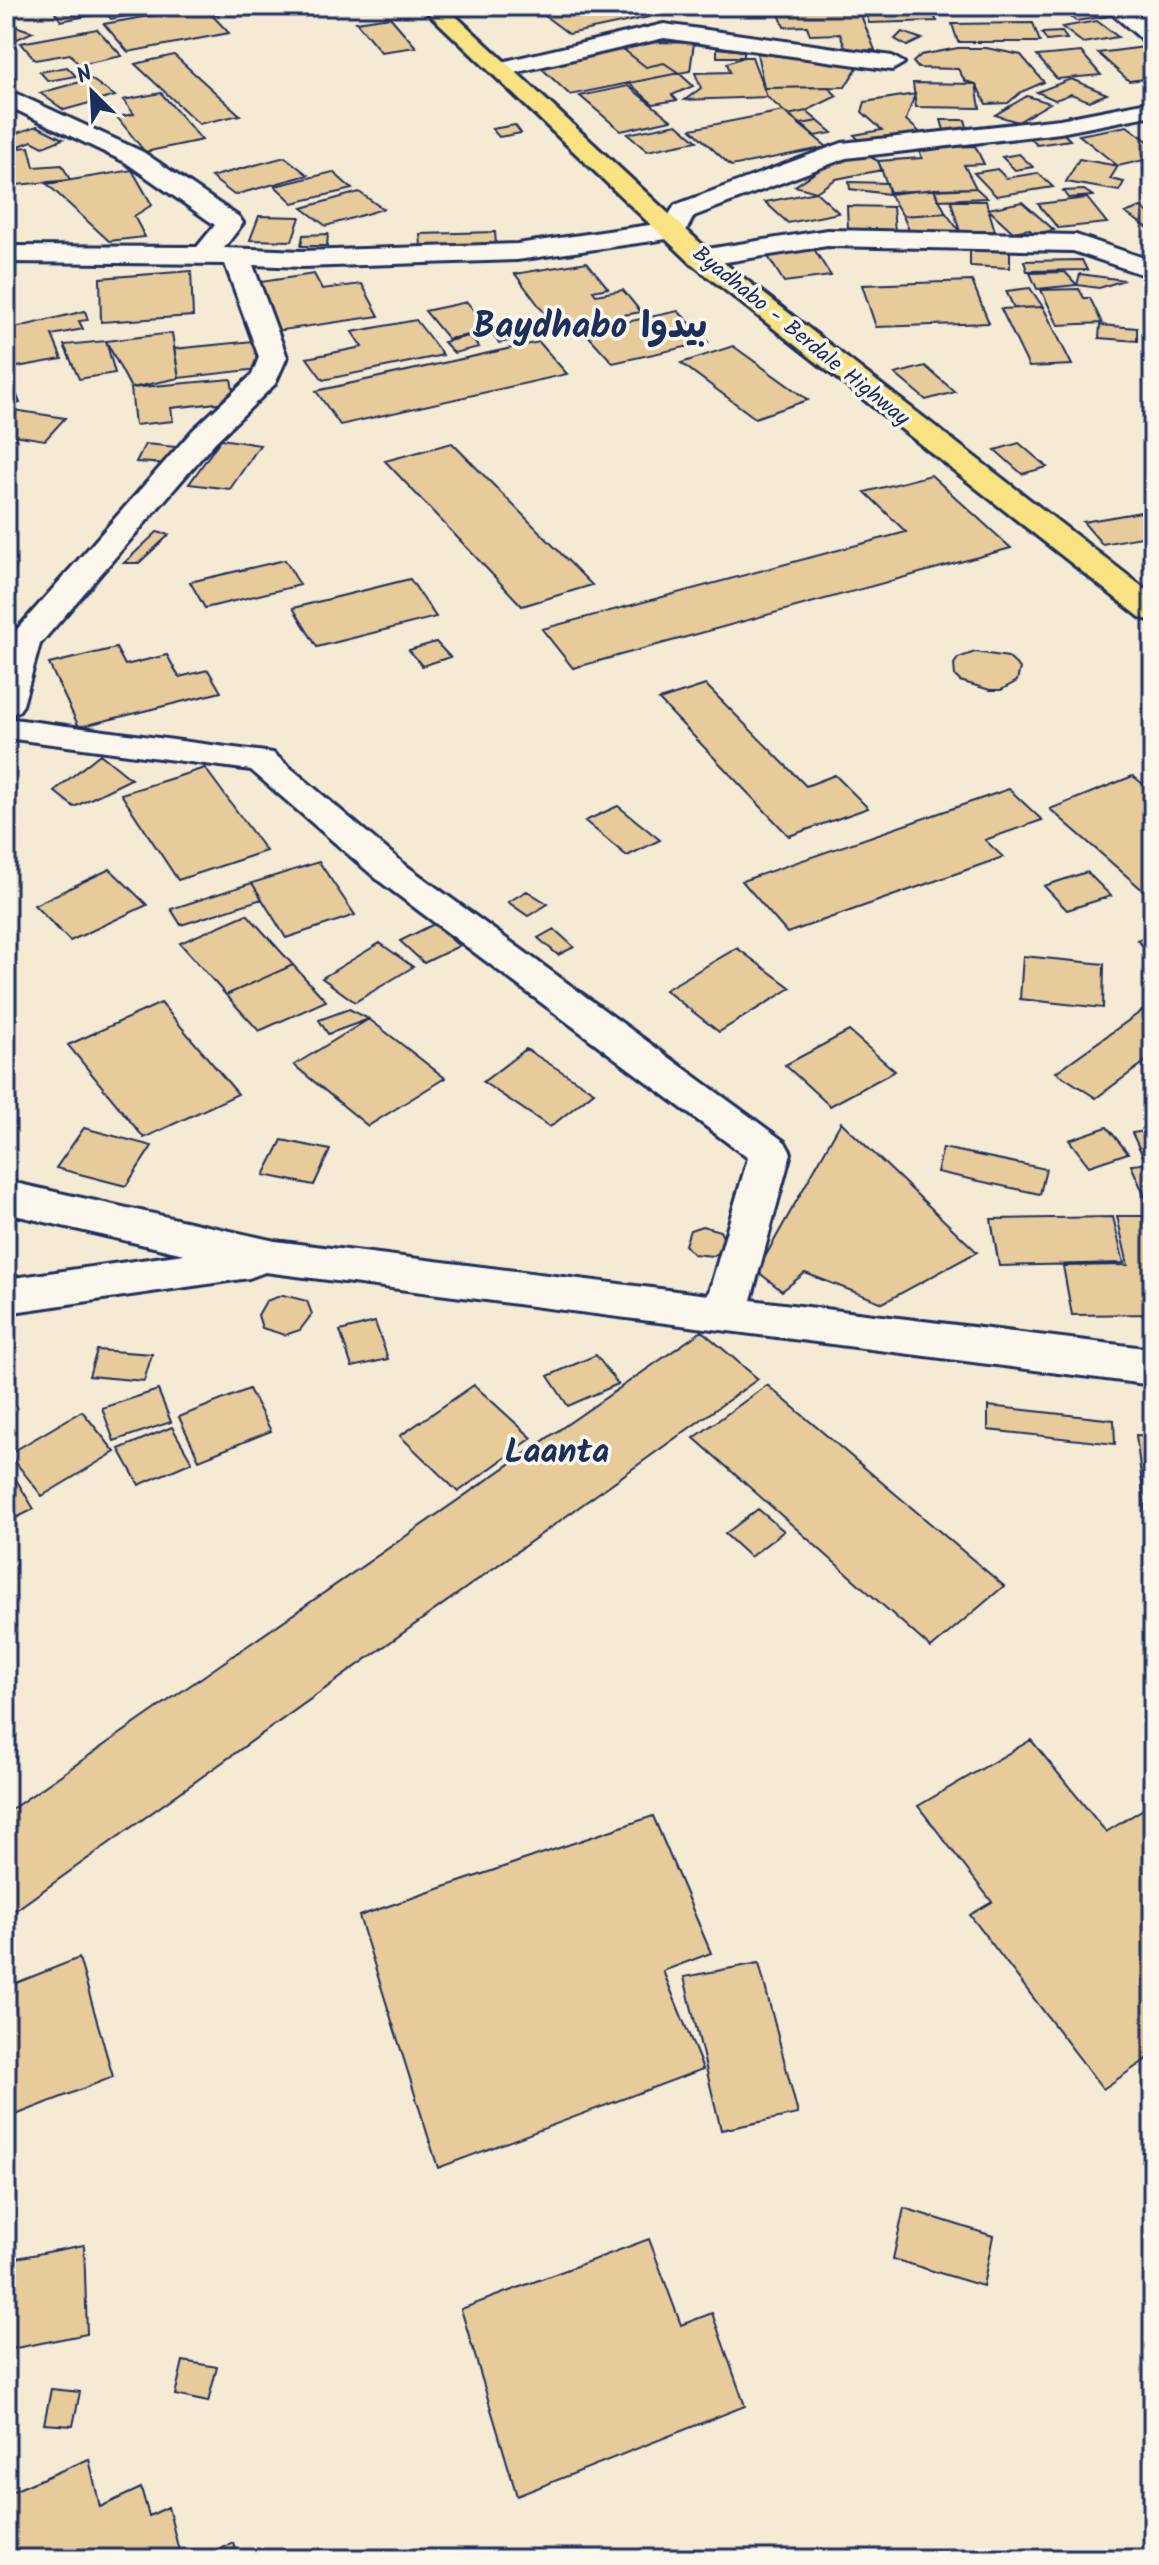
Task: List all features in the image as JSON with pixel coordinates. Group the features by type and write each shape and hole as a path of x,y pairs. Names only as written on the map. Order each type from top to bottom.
{"main road":[{"name":"Byadhabo - Berdale Highway","path":"432,6 701,258 1153,611"}],"street":[{"path":"1114,6 1153,37"},
{"path":"501,69 664,31 689,14"},
{"path":"664,31 892,63"},
{"path":"6,96 134,157 230,223 205,255"},
{"path":"6,254 302,259 517,252 674,230 684,211 842,151 1060,126 1153,108"},
{"path":"701,258 827,238 1076,243 1153,270"},
{"path":"8,686 24,642 204,436 265,378 273,357 236,256"},
{"path":"6,728 261,761 391,872 770,1153 725,1314"},
{"path":"6,1197 275,1258 1153,1367"},
{"path":"6,1296 275,1258"}],"building":[{"path":"90,6 97,14 61,21 54,11"},
{"path":"101,6 170,6 172,8 111,19"},
{"path":"206,6 212,13 226,12 212,15 229,33 128,52 104,24"},
{"path":"558,6 633,6 649,17 569,34 537,10"},
{"path":"928,6 937,21 869,23 865,10"},
{"path":"1055,6 1105,6 1116,15 1076,21"},
{"path":"858,8 875,50 847,51 840,34 810,35 807,26 784,27 778,11"},
{"path":"390,17 416,47 381,52 356,22"},
{"path":"1097,21 1118,37 1083,43 1062,27"},
{"path":"6,23 33,32 6,44"},
{"path":"1033,23 1040,42 958,42 952,24"},
{"path":"97,29 122,56 79,65 70,54 35,60 21,43"},
{"path":"902,32 922,39 907,46 895,39"},
{"path":"1062,32 1067,39 1047,41 1042,33"},
{"path":"656,42 694,43 690,71 679,73 664,63 646,67 623,49"},
{"path":"1153,46 1153,78 1129,81 1098,53"},
{"path":"717,48 744,51 744,57 717,57"},
{"path":"958,48 986,48 1021,55 1044,82 1021,92 1008,103 986,104 976,84 965,81 958,69 918,68 913,62 921,55"},
{"path":"623,49 646,67 664,63 679,73 570,95 539,66"},
{"path":"1081,52 1101,75 1057,79 1037,56"},
{"path":"757,53 858,66 845,87 764,88"},
{"path":"174,55 240,115 199,124 135,64"},
{"path":"752,57 767,97 685,100 701,88 695,73 730,72 727,63"},
{"path":"67,67 76,76 48,81 40,72"},
{"path":"679,73 693,86 672,95 677,100 653,104 629,83"},
{"path":"91,79 115,96 64,110 40,93"},
{"path":"1071,79 1107,94 1089,101 1071,94 1055,100 1037,92"},
{"path":"913,83 976,84 980,108 916,107"},
{"path":"628,86 671,120 621,131 580,96"},
{"path":"828,87 837,96 806,111 788,115 767,97 764,88"},
{"path":"161,93 202,140 145,152 117,117 134,114 123,100"},
{"path":"915,94 906,120 923,135 864,145 854,135 882,130 862,112 865,102"},
{"path":"1027,96 1050,103 1018,122 995,115"},
{"path":"783,111 827,147 731,166 691,129"},
{"path":"806,111 818,121 801,124 788,115"},
{"path":"941,120 965,120 969,133 945,133"},
{"path":"818,121 832,133 815,136 801,124"},
{"path":"677,124 697,141 647,151 627,134"},
{"path":"515,125 521,133 499,137 492,129"},
{"path":"37,126 63,139 43,147 32,141 11,149 6,142 6,137"},
{"path":"1127,126 1153,145 1153,158 1118,166 1079,135"},
{"path":"1061,131 1070,140 1037,145 1028,136"},
{"path":"975,146 984,164 964,165 976,188 890,192 878,161 922,158 918,148"},
{"path":"29,147 34,167 62,165 70,180 6,186 6,149"},
{"path":"865,154 878,161 882,170 836,179 816,192 795,186 822,168"},
{"path":"1019,154 1033,167 1015,170 1002,157"},
{"path":"285,157 308,175 234,195 211,177"},
{"path":"1079,159 1118,166 1110,179 1124,182 1119,191 1066,182"},
{"path":"997,169 1006,178 1038,173 1053,187 996,196 974,173"},
{"path":"132,170 152,205 134,216 145,237 109,241 47,184"},
{"path":"333,172 352,189 293,203 275,186"},
{"path":"849,182 887,183 889,194 850,189"},
{"path":"976,188 987,198 938,200 934,189"},
{"path":"934,189 946,213 903,216 889,194"},
{"path":"1084,190 1093,196 1068,198 1063,191"},
{"path":"359,192 383,209 326,226 302,208"},
{"path":"816,192 839,213 788,223 765,202"},
{"path":"1087,198 1107,223 1058,228 1038,204"},
{"path":"951,201 986,201 995,231 960,232"},
{"path":"1022,202 1054,230 1034,234 1029,229 1013,232 988,209"},
{"path":"847,206 893,207 895,232 848,230"},
{"path":"1141,207 1153,216 1153,231 1125,213"},
{"path":"946,213 960,232 911,235 903,216"},
{"path":"259,216 300,217 292,241 250,240"},
{"path":"495,232 496,244 421,246 420,234"},
{"path":"328,234 327,246 301,246 303,235"},
{"path":"970,245 1010,247 1010,268 970,266"},
{"path":"814,249 831,276 784,282 767,255"},
{"path":"1082,260 1087,270 1027,271 1024,261"},
{"path":"587,262 608,288 593,291 596,295 623,290 641,312 555,327 515,274"},
{"path":"191,271 193,316 101,322 100,278"},
{"path":"1065,272 1077,285 1037,289 1030,273"},
{"path":"314,274 322,289 362,284 379,316 276,331 254,283"},
{"path":"1080,274 1124,280 1099,288 1077,285"},
{"path":"972,281 989,323 876,327 862,285"},
{"path":"1030,288 1043,307 1014,308 1006,291"},
{"path":"1079,289 1084,298 1090,298 1102,323 1058,325 1041,290"},
{"path":"467,302 490,331 448,339 425,311"},
{"path":"1043,307 1072,365 1029,367 1001,309"},
{"path":"85,311 88,320 79,321 83,329 52,335 62,359 6,369 6,330"},
{"path":"678,311 708,342 613,363 584,331"},
{"path":"416,320 443,355 323,380 307,358 362,347 352,332"},
{"path":"520,325 529,337 499,343 490,331"},
{"path":"1100,325 1137,328 1137,341 1099,338"},
{"path":"172,333 179,378 131,388 106,341"},
{"path":"469,336 479,347 454,353 444,342"},
{"path":"106,341 115,373 79,379 64,345"},
{"path":"253,341 259,369 179,378 174,349"},
{"path":"539,342 567,374 340,425 316,391"},
{"path":"733,346 808,400 755,418 681,363"},
{"path":"925,366 955,392 926,400 895,374"},
{"path":"6,369 20,403 6,406"},
{"path":"231,379 235,401 171,408 173,421 135,425 131,388"},
{"path":"7,409 65,418 45,440 6,434"},
{"path":"221,439 260,445 230,489 189,484"},
{"path":"452,443 592,585 522,606 385,461"},
{"path":"1019,443 1047,467 1022,474 995,450"},
{"path":"145,444 177,447 169,464 136,462"},
{"path":"931,475 1011,548 573,668 542,629 906,532 865,492"},
{"path":"1153,510 1153,535 1102,544 1083,522"},
{"path":"157,532 169,535 139,563 124,563"},
{"path":"285,560 300,585 205,608 190,582"},
{"path":"410,579 436,617 317,647 293,608"},
{"path":"436,642 450,657 422,666 409,650"},
{"path":"116,648 125,665 167,655 179,677 208,670 221,692 79,727 49,664"},
{"path":"975,652 1008,657 1020,668 1017,681 1001,690 990,690 960,681 955,676 954,664 958,658"},
{"path":"706,685 806,786 835,775 868,808 789,836 659,700"},
{"path":"100,754 131,779 74,807 54,791"},
{"path":"205,768 266,851 178,880 121,794"},
{"path":"1133,776 1153,792 1153,899 1050,809"},
{"path":"1009,789 1042,820 985,840 1003,857 787,933 742,881"},
{"path":"618,806 660,840 627,856 585,821"},
{"path":"319,862 355,915 286,938 252,883"},
{"path":"110,869 147,905 70,941 34,905"},
{"path":"1087,872 1111,896 1067,910 1044,886"},
{"path":"252,883 262,899 181,925 171,909"},
{"path":"527,891 548,904 528,916 508,902"},
{"path":"247,914 293,965 226,995 180,943"},
{"path":"434,924 459,946 424,963 400,941"},
{"path":"554,929 574,947 558,955 538,938"},
{"path":"1153,934 1153,955 1152,955 1137,940"},
{"path":"380,943 413,967 355,1002 322,978"},
{"path":"737,948 791,988 719,1032 665,990"},
{"path":"1023,956 1104,964 1103,1008 1020,999"},
{"path":"293,965 326,1001 259,1031 226,995"},
{"path":"161,1003 238,1094 144,1138 68,1045"},
{"path":"1153,1003 1153,1056 1096,1098 1056,1072"},
{"path":"349,1009 369,1019 328,1034 319,1020"},
{"path":"369,1019 445,1078 368,1126 294,1065"},
{"path":"849,1031 895,1071 830,1106 785,1065"},
{"path":"526,1049 594,1092 550,1127 483,1082"},
{"path":"841,1122 977,1252 883,1303 805,1273 782,1291 757,1271"},
{"path":"1107,1127 1128,1153 1089,1166 1069,1140"},
{"path":"84,1128 152,1146 126,1186 56,1168"},
{"path":"1153,1130 1153,1154 1143,1156 1132,1133"},
{"path":"282,1140 330,1150 314,1185 264,1175"},
{"path":"943,1148 1046,1169 1040,1194 937,1172"},
{"path":"1153,1163 1153,1215 1131,1165"},
{"path":"1117,1216 1144,1216 1153,1254 1153,1314 1072,1315 1063,1266 1128,1265"},
{"path":"1113,1217 1124,1263 999,1266 991,1219"},
{"path":"702,1226 720,1231 725,1241 723,1250 713,1256 693,1254 685,1245 690,1230"},
{"path":"283,1295 307,1301 312,1314 300,1330 285,1335 262,1328 258,1315 266,1301"},
{"path":"375,1322 388,1359 352,1367 340,1331"},
{"path":"702,1331 758,1379 6,1917 6,1813"},
{"path":"97,1350 152,1354 144,1381 89,1376"},
{"path":"596,1355 618,1384 568,1406 548,1376"},
{"path":"474,1385 532,1438 458,1492 400,1436"},
{"path":"767,1385 1004,1586 931,1648 694,1438"},
{"path":"249,1389 271,1431 199,1460 179,1417"},
{"path":"158,1390 171,1422 114,1441 102,1408"},
{"path":"988,1406 1114,1420 1115,1444 988,1430"},
{"path":"82,1411 115,1452 42,1496 9,1454"},
{"path":"172,1427 192,1462 139,1485 119,1449"},
{"path":"1136,1435 1153,1436 1153,1518 1146,1517"},
{"path":"6,1463 34,1509 6,1523"},
{"path":"758,1509 784,1531 750,1557 725,1534"},
{"path":"1031,1740 1106,1832 1153,1803 1153,2055 1103,2089 970,1915 992,1902 918,1806"},
{"path":"653,1816 711,1953 663,1971 703,2069 438,2168 359,1916"},
{"path":"79,1958 113,2077 8,2118 6,1987"},
{"path":"759,1963 798,2114 721,2130 684,1977"},
{"path":"904,2208 993,2236 983,2286 893,2259"},
{"path":"649,2239 681,2325 712,2313 745,2406 517,2496 461,2309"},
{"path":"84,2245 87,2334 6,2350 6,2260"},
{"path":"183,2361 217,2367 208,2402 175,2395"},
{"path":"51,2389 80,2392 73,2426 44,2424"},
{"path":"89,2459 100,2507 141,2488 149,2516 168,2507 181,2559 6,2559 6,2494"},
{"path":"233,2543 238,2559 196,2559"}],"district":[{"name":"Baydhabo بيدوا","path":"590,324"},
{"name":"Laanta","path":"557,1450"}]}
